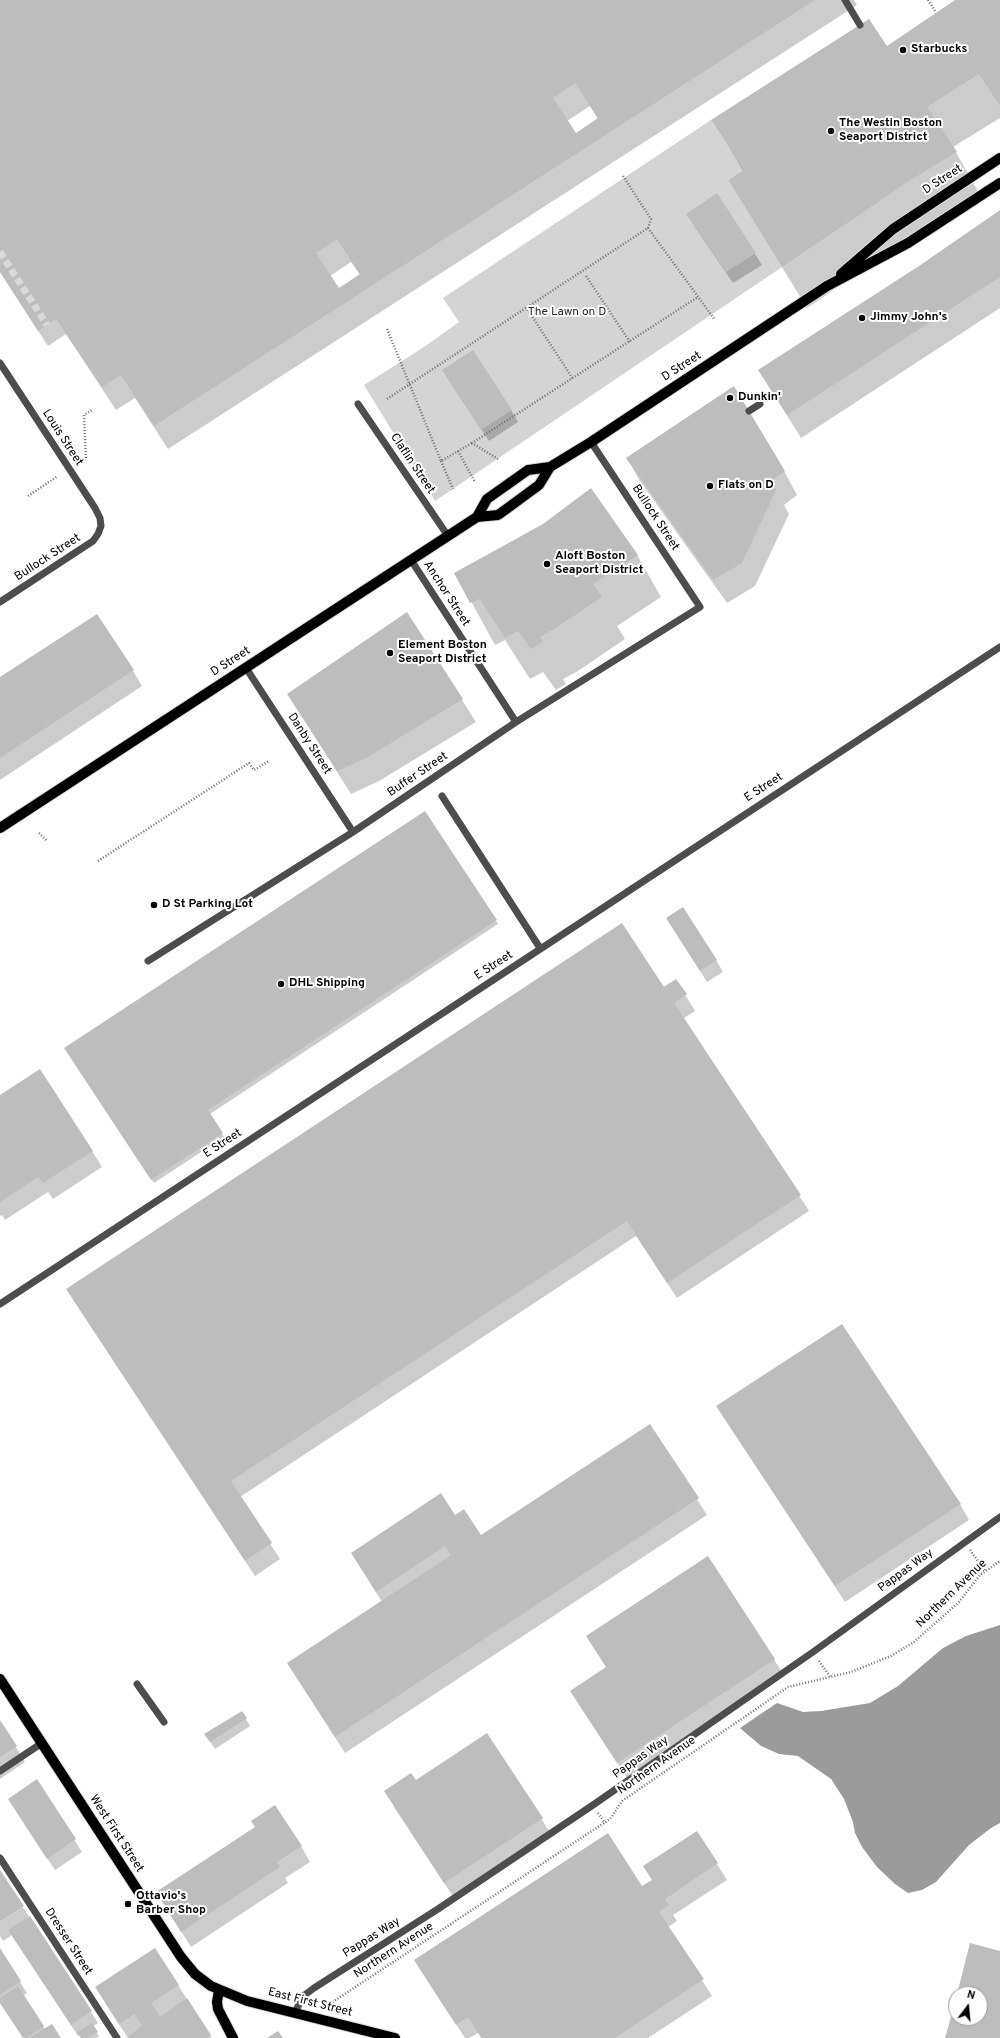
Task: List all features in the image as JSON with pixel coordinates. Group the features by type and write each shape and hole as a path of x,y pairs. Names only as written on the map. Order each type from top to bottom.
{"main road":[{"name":"D Street","path":"827,286 893,229 1000,158"},
{"name":"D Street","path":"477,517 487,499 528,470 550,467 591,442 827,286 908,243 1000,183"},
{"name":"D Street","path":"0,828 477,517 498,514 505,510 539,485 550,467"},
{"name":"West First Street","path":"0,1679 181,1957 195,1974 219,1990"},
{"name":"East First Street","path":"219,1990 248,2001 395,2038"},
{"path":"219,1990 217,2002 218,2009 233,2038"}],"street":[{"path":"844,0 860,25"},
{"name":"Louis Street","path":"0,363 95,508 100,518 101,526"},
{"name":"Claflin Street","path":"358,404 448,536"},
{"path":"749,411 760,404"},
{"name":"Bullock Street","path":"591,442 700,607"},
{"name":"Bullock Street","path":"0,602 93,541 101,526"},
{"name":"Anchor Street","path":"411,560 516,722"},
{"name":"Buffer Street","path":"148,962 353,832 516,722 700,607"},
{"name":"E Street","path":"0,1304 540,948 1000,648"},
{"name":"Danby Street","path":"246,668 353,832"},
{"path":"442,796 540,948"},
{"name":"Pappas Way","path":"295,2013 302,1997 314,1988 444,1905 813,1652 1000,1517"},
{"path":"137,1684 164,1722"},
{"path":"0,1771 42,1743"},
{"name":"Dresser Street","path":"0,1858 117,2038"}],"path":[{"path":"928,0 936,12"},
{"path":"387,399 648,228 651,219 623,176"},
{"path":"648,228 716,320"},
{"path":"586,276 630,342"},
{"path":"441,461 573,379 698,297"},
{"path":"526,307 573,379"},
{"path":"387,330 453,489"},
{"path":"79,463 86,459 84,415 92,410"},
{"path":"472,443 498,459"},
{"path":"458,451 475,482"},
{"path":"28,496 58,476"},
{"path":"98,861 248,763 254,770 269,760"},
{"path":"39,833 47,841"},
{"path":"964,1542 985,1571"},
{"name":"Northern Avenue","path":"310,2017 610,1819 622,1801 781,1692 795,1685 831,1678 891,1656 914,1642 959,1602 985,1571 1000,1561"},
{"path":"813,1652 831,1678"}],"green space":[{"name":"The Lawn on D","path":"711,120 744,170 728,180 782,267 435,501 364,385 424,347 459,322 443,298"}],"shaded area":[{"path":"1000,1625 1000,1823 969,1845 936,1882 922,1890 908,1893 895,1884 877,1867 862,1847 855,1833 853,1822 844,1799 831,1779 798,1756 779,1754 761,1746 740,1728 777,1703 803,1712 821,1711 870,1703 898,1686 943,1648 966,1636"}],"building":[{"path":"0,0 815,0 154,426 121,375 102,387 56,319 38,331 0,272","holes":["575,83 598,118 576,133 553,98","337,239 360,274 339,288 316,253"]},
{"name":"The Westin Boston Seaport District","path":"955,0 1000,0 1000,106 979,74 927,107 957,152 912,179 782,267 728,180 744,170 711,120 869,19 887,46"},
{"path":"717,193 756,253 726,272 686,214"},
{"path":"1000,210 1000,277 787,415 758,370 919,266"},
{"path":"473,350 512,410 481,430 442,370"},
{"name":"Flats on D","path":"734,386 785,471 771,481 776,490 742,563 713,580 626,458"},
{"name":"Aloft Boston Seaport District","path":"591,488 638,555 593,584 602,597 540,637 543,642 531,649 518,631 505,638 480,599 470,603 454,573 543,524"},
{"name":"Element Boston Seaport District","path":"407,612 463,699 366,758 337,771 287,694"},
{"path":"97,614 134,670 0,758 0,677"},
{"name":"DHL Shipping","path":"425,811 497,920 208,1110 223,1133 151,1180 64,1048"},
{"path":"683,907 717,960 700,971 666,918"},
{"path":"622,923 664,987 676,979 687,994 674,1003 801,1195 667,1283 627,1221 231,1481 272,1543 245,1561 66,1289"},
{"path":"40,1069 93,1151 43,1183 38,1177 0,1202 0,1095"},
{"path":"842,1324 961,1504 835,1586 716,1406"},
{"path":"650,1424 699,1498 335,1737 287,1663 451,1555 445,1546 376,1592 351,1553 441,1493 455,1515 464,1509 481,1535"},
{"path":"708,1556 775,1659 617,1763 570,1691 606,1667 586,1636"},
{"path":"242,1711 247,1718 210,1742 204,1734"},
{"path":"0,1720 17,1746 0,1757"},
{"path":"487,1733 543,1818 444,1883 384,1791 411,1773 416,1780"},
{"path":"37,1779 76,1839 47,1859 8,1799"},
{"path":"275,1805 302,1846 277,1862 280,1867 181,1932 156,1892 255,1827 251,1821"},
{"path":"697,1831 718,1863 665,1899 669,1905 659,1912 704,1979 615,2038 482,2038 468,2017 456,2025 414,1960 608,1833 642,1886 652,1880 643,1866"},
{"path":"0,1870 24,1906 0,1921"},
{"path":"30,1916 92,2011 71,2025 8,1930"},
{"path":"970,1943 1000,1951 1000,2038 945,2038 948,2026 988,2026 988,1986 959,1986"},
{"path":"0,1948 21,1981 0,1995"},
{"path":"155,1948 179,1985 151,2003 160,2017 187,1998 211,2035 207,2038 128,2038 127,2037 142,2026 134,2014 119,2024 95,1987"},
{"path":"18,1986 44,2026 26,2038 23,2038 0,2003 0,1998"},
{"path":"92,2023 98,2032 88,2038 81,2038 77,2032"},
{"path":"52,2024 61,2038 29,2038"},
{"path":"278,2031 283,2038 267,2038"}],"tunnel":[{"path":"0,252 47,325"}],"place":[{"name":"Starbucks","path":"903,50"},
{"name":"The Westin Boston Seaport District","path":"831,131"},
{"name":"Jimmy John's","path":"862,318"},
{"name":"Dunkin'","path":"730,398"},
{"name":"Flats on D","path":"710,486"},
{"name":"Aloft Boston Seaport District","path":"547,564"},
{"name":"Element Boston Seaport District","path":"390,653"},
{"name":"D St Parking Lot","path":"154,905"},
{"name":"DHL Shipping","path":"281,984"},
{"name":"Ottavio's Barber Shop","path":"128,1904"}]}
